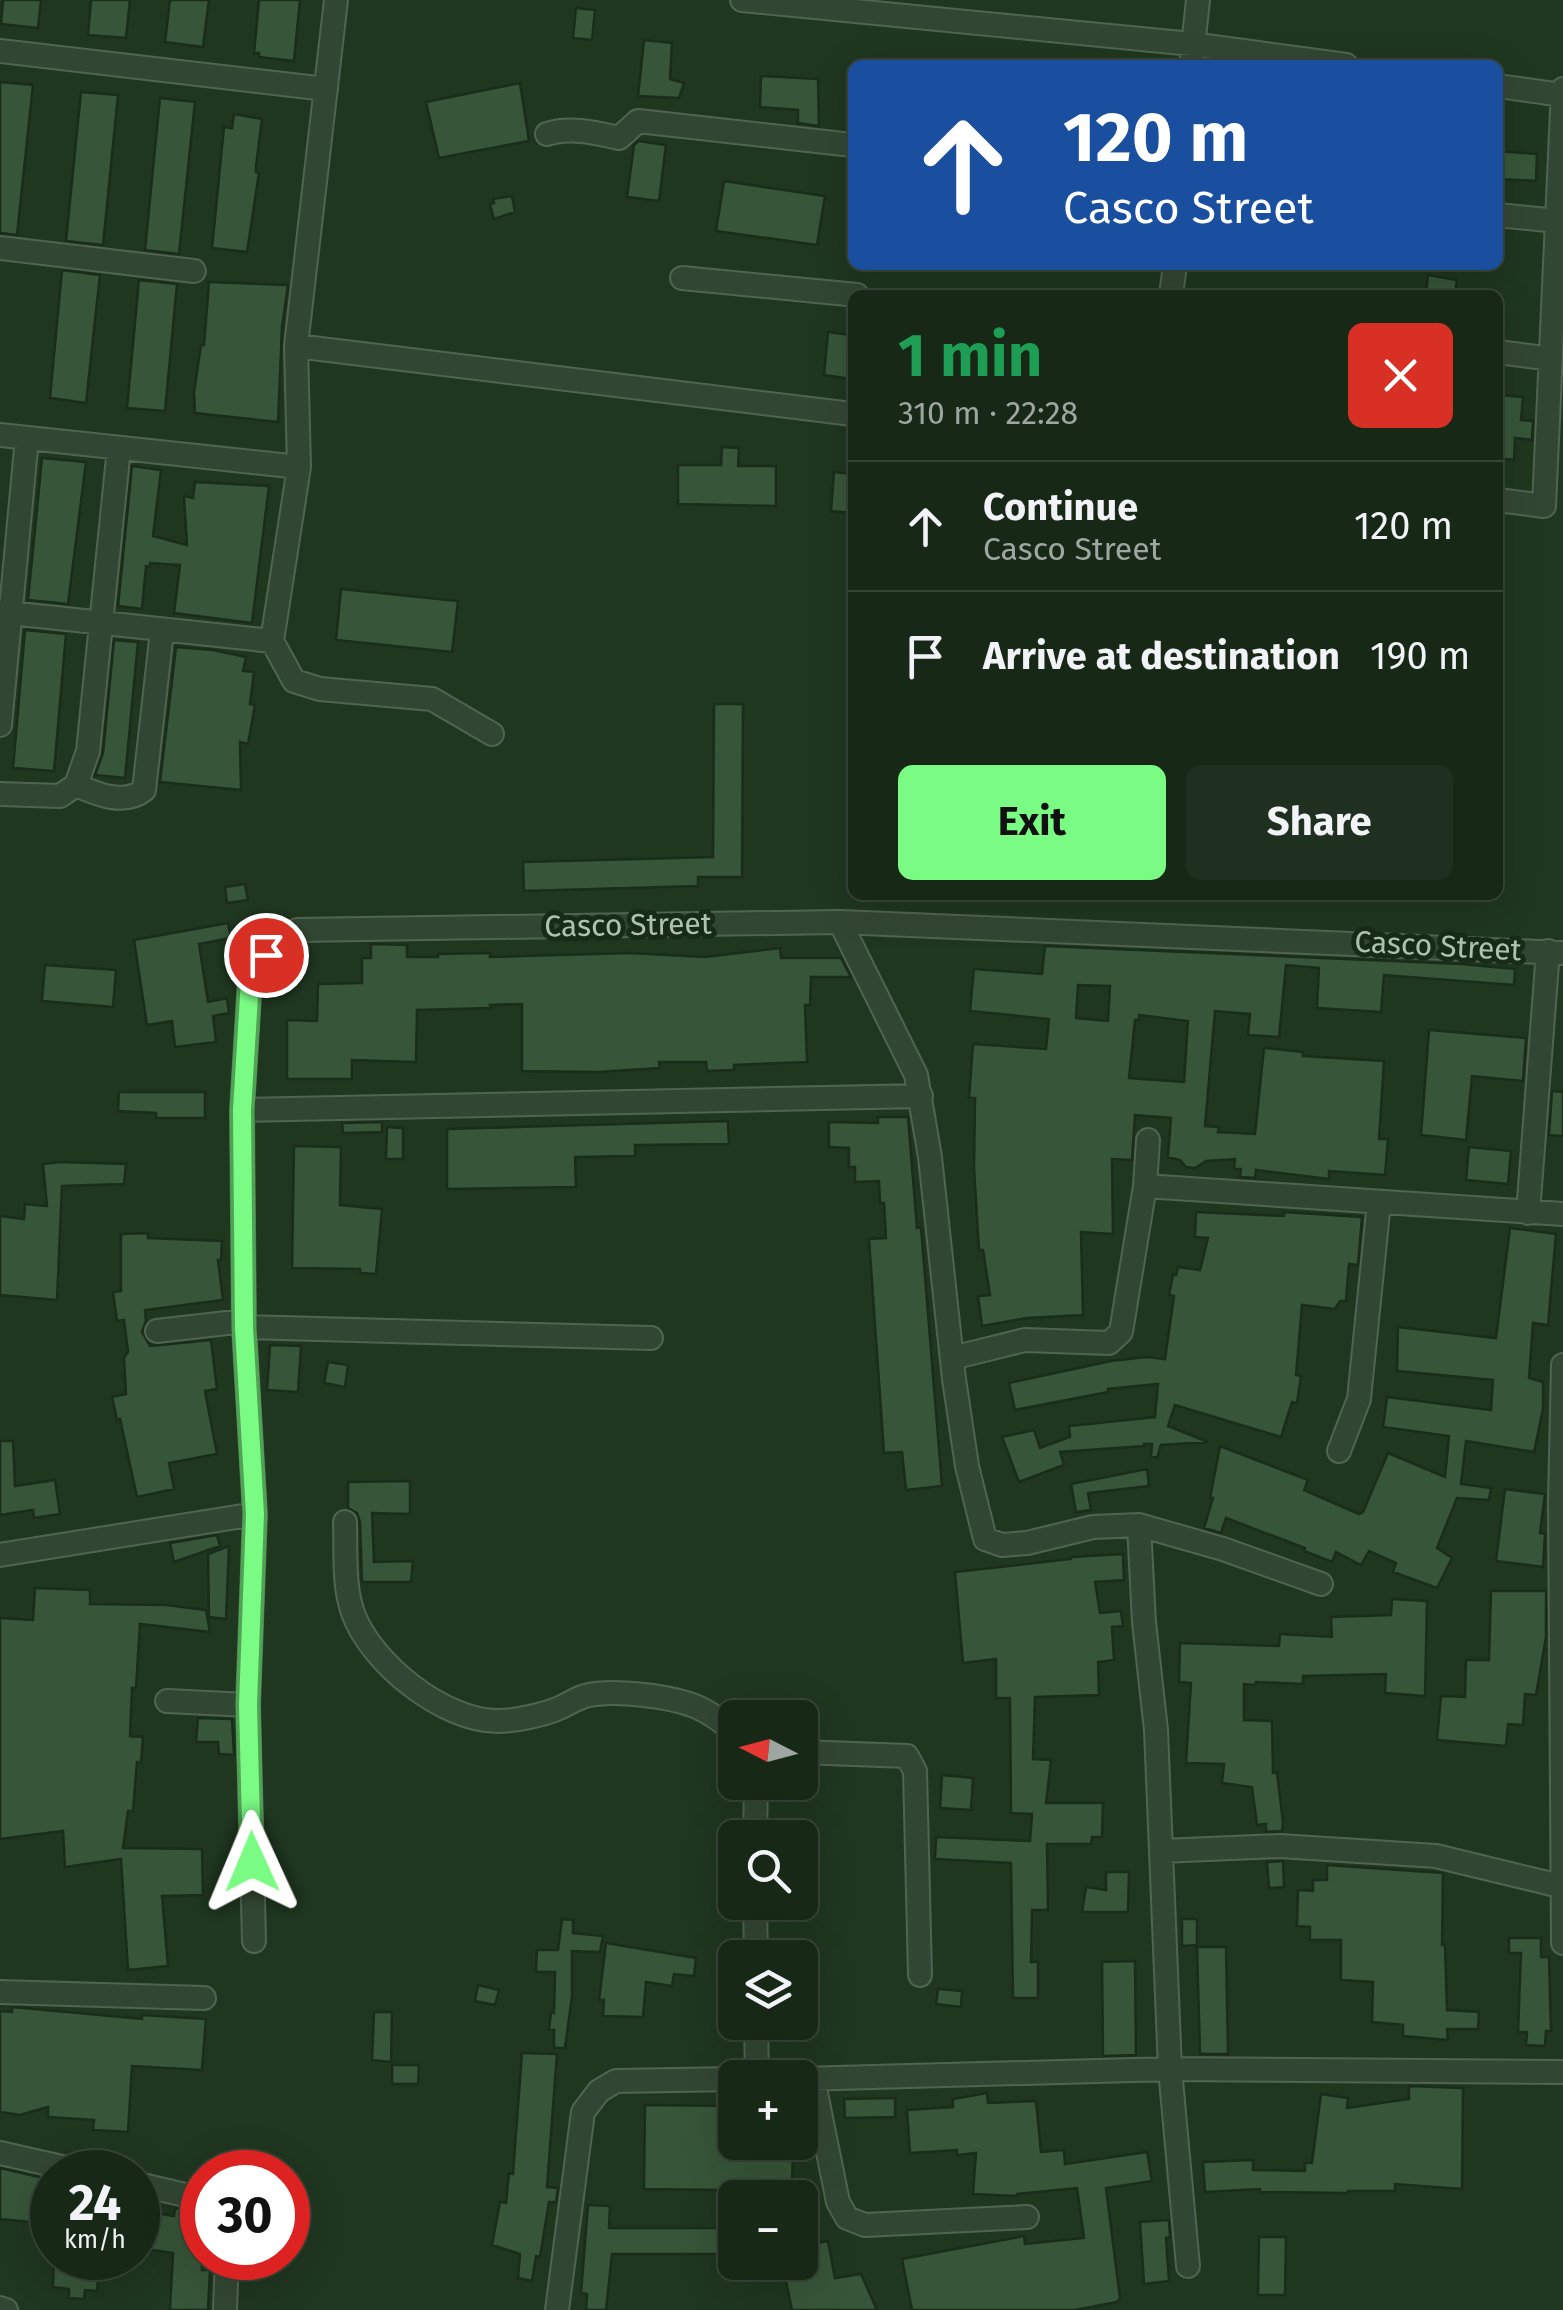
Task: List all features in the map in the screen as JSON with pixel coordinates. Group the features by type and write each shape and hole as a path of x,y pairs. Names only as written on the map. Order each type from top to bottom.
{"street":[{"path":"336,0 296,346 299,467 272,641 294,681 320,689 432,699 492,734"},
{"path":"742,0 1192,54 1276,60"},
{"path":"1192,54 1198,0"},
{"path":"0,51 326,89"},
{"path":"1503,86 1563,92 1544,506 1503,501"},
{"path":"547,134 595,132 619,138 638,120 848,145"},
{"path":"1503,216 1557,221"},
{"path":"0,248 194,272"},
{"path":"682,278 848,294"},
{"path":"296,346 848,414"},
{"path":"1503,353 1551,359"},
{"path":"0,435 299,467"},
{"path":"0,725 6,612 28,438"},
{"path":"0,794 60,796 76,784 88,751 119,448"},
{"path":"6,612 272,641"},
{"path":"76,784 98,795 125,798 144,790 162,631"},
{"path":"840,922 916,1075 921,1096 967,1466 985,1539 1002,1545 1027,1543 1093,1526 1139,1526 1223,1549 1321,1584"},
{"name":"Casco Street","path":"254,1941 248,1705 255,1514 244,1324 242,1110 250,980 266,955 297,930 840,922 1556,952"},
{"path":"1528,1213 1556,952"},
{"path":"242,1110 921,1096"},
{"path":"952,1358 1025,1340 1109,1343 1121,1332 1146,1186 1148,1140"},
{"path":"1146,1186 1563,1214"},
{"path":"1339,1451 1359,1399 1379,1202"},
{"path":"157,1331 244,1324 651,1338"},
{"path":"1563,1365 1563,1943"},
{"path":"0,1555 255,1514"},
{"path":"345,1522 347,1592 361,1631 373,1651 429,1699 470,1717 499,1721 554,1710 580,1697 603,1692 686,1703 718,1720"},
{"path":"1139,1526 1162,1851 1170,2070 1188,2266"},
{"path":"167,1702 248,1705"},
{"path":"818,1753 907,1756 915,1772 920,1975"},
{"path":"1162,1851 1280,1846 1436,1856 1560,1886"},
{"path":"0,1992 204,1998"},
{"path":"818,2078 1170,2070 1563,2072"},
{"path":"557,2310 582,2112 598,2091 616,2081 718,2080"},
{"path":"818,2124 838,2202 847,2218 865,2225 1027,2217"},
{"path":"0,2154 30,2160"},
{"path":"225,2310 226,2280"}],"building":[{"path":"3,0 41,0 38,28 1,24"},
{"path":"91,0 130,0 126,38 88,35"},
{"path":"170,0 209,0 203,47 165,42"},
{"path":"259,0 300,0 294,61 254,53"},
{"path":"576,8 595,10 592,40 573,38"},
{"path":"644,40 672,43 670,79 684,83 679,98 638,96"},
{"path":"761,76 818,79 819,126 798,123 798,110 760,107"},
{"path":"0,82 33,85 17,235 0,233"},
{"path":"520,83 529,141 439,158 426,102"},
{"path":"81,92 118,95 103,245 66,241"},
{"path":"160,98 195,102 179,254 145,250"},
{"path":"234,114 262,119 256,166 259,173 247,252 212,248 224,127 232,128"},
{"path":"638,141 666,145 659,201 627,197 634,145"},
{"path":"1503,151 1537,154 1536,181 1503,179"},
{"path":"724,181 825,196 817,245 716,231"},
{"path":"512,196 515,212 494,219 490,204 493,199"},
{"path":"62,270 100,275 86,403 50,398"},
{"path":"1428,275 1457,280 1456,290 1426,290"},
{"path":"139,280 177,284 165,411 127,408"},
{"path":"209,282 288,285 278,422 195,413 194,392 204,345"},
{"path":"828,332 848,334 848,378 824,375"},
{"path":"1503,395 1523,397 1521,420 1533,421 1532,440 1515,438 1514,460 1503,459"},
{"path":"722,447 739,448 738,466 776,466 776,506 678,504 678,465 721,465"},
{"path":"42,458 86,462 68,604 28,600"},
{"path":"132,466 161,470 153,536 187,545 184,496 193,498 195,482 269,486 252,623 174,613 180,565 150,563 150,567 146,566 142,609 118,606"},
{"path":"834,472 848,474 848,513 831,511"},
{"path":"341,589 458,601 452,652 336,640"},
{"path":"25,630 66,634 54,771 13,768"},
{"path":"114,640 138,642 125,778 95,775 103,753"},
{"path":"176,647 246,657 243,671 254,672 250,704 255,705 248,744 240,742 241,790 160,782"},
{"path":"714,704 743,704 742,877 698,877 698,886 524,891 523,862 713,857"},
{"path":"245,884 248,900 227,903 225,887"},
{"path":"228,923 231,938 199,944 208,1002 227,998 229,1013 213,1016 216,1042 175,1047 172,1021 147,1025 134,940"},
{"path":"371,944 407,945 407,957 629,953 705,957 780,948 781,958 841,958 851,977 811,977 810,1005 805,1005 807,1062 734,1065 734,1070 707,1071 706,1062 659,1062 660,1068 522,1071 522,1004 490,1005 491,1008 417,1010 416,1062 352,1060 352,1079 287,1079 287,1020 317,1021 318,984 362,983 362,958 371,958"},
{"path":"1045,946 1515,969 1514,985 1384,975 1381,1012 1317,1008 1319,968 1286,965 1279,1037 1248,1035 1250,1014 1215,1011 1205,1126 1219,1127 1218,1132 1255,1134 1264,1048 1303,1052 1303,1056 1384,1061 1379,1139 1388,1139 1385,1175 1329,1171 1329,1179 1256,1170 1255,1178 1240,1177 1241,1169 1234,1169 1235,1159 1186,1167 1180,1160 1168,1157 1171,1118 1135,1115 1132,1160 1112,1159 1113,1234 1081,1232 1083,1315 1027,1318 982,1326 978,1296 990,1295 983,1250 979,1250 975,1098 969,1098 973,1044 1046,1049 1049,1019 970,1011 974,969 1042,974","holes":["1078,985 1110,986 1108,1021 1076,1018","1139,1015 1188,1021 1184,1082 1129,1078 1135,1020 1139,1020"]},
{"path":"45,965 116,970 113,1007 42,1001"},
{"path":"1429,1030 1526,1038 1523,1081 1472,1076 1466,1140 1421,1135"},
{"path":"1552,1091 1563,1092 1563,1136 1549,1135"},
{"path":"119,1092 205,1092 205,1118 156,1118 156,1113 118,1111"},
{"path":"878,1117 908,1117 942,1486 906,1490 902,1452 884,1453 869,1239 886,1238 884,1203 880,1203 879,1181 855,1182 855,1167 849,1167 849,1148 829,1147 829,1122 878,1123"},
{"path":"728,1121 729,1144 635,1145 635,1156 575,1157 576,1187 447,1189 447,1129"},
{"path":"382,1122 382,1132 343,1133 342,1123"},
{"path":"387,1127 403,1128 403,1159 386,1159"},
{"path":"294,1146 341,1147 340,1205 382,1209 376,1274 360,1273 360,1269 292,1268"},
{"path":"1469,1147 1511,1151 1508,1184 1466,1180"},
{"path":"43,1164 126,1164 124,1184 62,1186 57,1300 0,1295 0,1216 24,1219 25,1204 47,1206"},
{"path":"1196,1212 1362,1217 1358,1265 1349,1264 1346,1301 1340,1301 1335,1309 1302,1305 1297,1403 1292,1402 1281,1437 1175,1405 1168,1426 1208,1442 1161,1445 1157,1458 1151,1456 1152,1444 1060,1452 1064,1465 1019,1482 1002,1437 1034,1430 1040,1448 1070,1437 1069,1426 1155,1417 1158,1384 1108,1389 1015,1410 1009,1383 1111,1361 1165,1359 1173,1275 1178,1267 1200,1270 1208,1238 1195,1237"},
{"path":"1510,1228 1556,1234 1548,1325 1533,1323 1529,1378 1543,1382 1543,1409 1534,1452 1466,1441 1461,1484 1491,1488 1489,1500 1457,1498 1437,1548 1452,1558 1437,1588 1393,1572 1396,1563 1369,1551 1361,1565 1336,1552 1332,1562 1226,1518 1221,1533 1204,1528 1213,1498 1220,1446 1308,1480 1304,1490 1359,1514 1388,1453 1445,1477 1449,1436 1383,1427 1387,1397 1491,1410 1493,1380 1397,1371 1398,1327 1496,1338"},
{"path":"148,1233 148,1238 222,1241 218,1260 223,1300 145,1310 142,1332 150,1346 211,1340 217,1389 205,1391 217,1454 169,1463 174,1489 137,1497 112,1397 126,1394 124,1358 128,1352 124,1320 117,1321 113,1292 121,1291 121,1234"},
{"path":"270,1345 301,1346 298,1392 267,1390"},
{"path":"328,1362 348,1365 345,1387 324,1383"},
{"path":"0,1441 13,1441 15,1486 55,1480 60,1514 34,1518 33,1510 0,1515"},
{"path":"1147,1469 1149,1486 1088,1493 1091,1510 1076,1512 1071,1484"},
{"path":"410,1481 410,1514 372,1513 374,1562 413,1561 411,1582 362,1582 360,1522 357,1513 348,1508 348,1482"},
{"path":"1505,1489 1545,1494 1540,1533 1545,1534 1543,1567 1496,1561"},
{"path":"217,1535 220,1546 174,1562 170,1543"},
{"path":"229,1546 226,1619 209,1617 208,1554"},
{"path":"1123,1554 1124,1580 1095,1582 1100,1613 1121,1611 1123,1626 1112,1627 1114,1660 1098,1662 1099,1695 1035,1697 1033,1759 1051,1760 1046,1803 1103,1803 1102,1837 1092,1837 1091,1844 1047,1844 1048,1910 1032,1910 1031,1962 1038,1962 1038,1998 1013,1998 1011,1863 935,1859 936,1837 1030,1841 1032,1814 1011,1813 1010,1698 996,1698 996,1659 963,1663 955,1572"},
{"path":"35,1588 90,1590 90,1604 206,1610 210,1632 140,1624 136,1688 132,1688 130,1736 143,1737 133,1811 128,1811 123,1848 202,1849 203,1895 162,1896 168,1966 128,1970 121,1859 65,1867 63,1831 0,1839 0,1618 33,1620"},
{"path":"1491,1591 1546,1591 1546,1637 1536,1695 1525,1694 1523,1725 1508,1724 1506,1746 1437,1740 1441,1696 1465,1697 1466,1660 1489,1660"},
{"path":"1392,1599 1427,1601 1425,1696 1385,1693 1386,1674 1303,1676 1303,1684 1244,1684 1244,1720 1272,1721 1273,1773 1277,1772 1283,1822 1282,1831 1266,1832 1266,1824 1257,1825 1252,1787 1222,1783 1224,1764 1186,1763 1191,1683 1179,1682 1180,1643 1279,1646 1280,1634 1332,1637 1331,1617 1391,1615"},
{"path":"198,1718 232,1719 234,1755 219,1754 218,1742 196,1742"},
{"path":"942,1775 973,1778 971,1810 940,1808"},
{"path":"1283,1861 1284,1887 1269,1888 1267,1862"},
{"path":"1327,1865 1443,1873 1442,1945 1447,2010 1479,2012 1478,2029 1447,2029 1448,2040 1403,2036 1403,2025 1372,2022 1373,1982 1341,1980 1341,1940 1310,1940 1310,1927 1297,1926 1298,1890 1313,1891 1313,1880 1327,1880"},
{"path":"1106,1872 1129,1872 1128,1912 1082,1912 1086,1887 1106,1890"},
{"path":"562,1919 573,1920 573,1933 603,1936 600,1952 572,1951 572,1996 565,2048 554,2048 554,2030 549,2030 551,2012 554,2013 555,1972 536,1972 537,1950 558,1950"},
{"path":"1182,1919 1197,1919 1197,1945 1182,1946"},
{"path":"1509,1938 1541,1938 1541,1957 1549,1957 1551,2031 1546,2031 1545,2046 1526,2045 1527,2032 1518,2032 1521,1953 1509,1953"},
{"path":"606,1943 696,1958 694,1976 674,1974 672,1986 646,1982 643,2017 603,2016 604,2000 599,2000"},
{"path":"1197,1947 1226,1947 1228,2054 1200,2054"},
{"path":"1135,1961 1136,2055 1103,2056 1102,1962"},
{"path":"478,1985 499,1990 495,2005 475,2001"},
{"path":"938,1989 962,1991 961,2007 936,2004"},
{"path":"12,2007 142,2019 142,2015 206,2019 202,2070 132,2066 128,2132 93,2130 94,2120 48,2117 48,2107 20,2115 0,2112 0,2011 12,2012"},
{"path":"374,2012 392,2012 391,2062 372,2060"},
{"path":"522,2053 557,2054 547,2187 558,2188 556,2202 549,2202 532,2281 518,2278 520,2254 492,2245 500,2202 506,2203 509,2173 513,2174"},
{"path":"392,2065 419,2065 418,2084 392,2084"},
{"path":"1409,2086 1463,2088 1462,2189 1395,2184 1395,2191 1348,2193 1260,2189 1205,2192 1203,2162 1253,2160 1253,2170 1305,2171 1305,2163 1312,2163 1321,2094 1348,2098 1347,2108 1409,2099"},
{"path":"987,2093 988,2103 1036,2101 1041,2152 1064,2150 1065,2164 1147,2152 1152,2181 1106,2188 1120,2298 1117,2302 1075,2310 912,2310 902,2259 1024,2236 1025,2244 1084,2238 1077,2188 1017,2196 973,2194 976,2153 910,2153 907,2110 953,2107 953,2099"},
{"path":"895,2098 895,2117 845,2118 844,2099"},
{"path":"645,2105 718,2106 718,2160 793,2160 792,2180 718,2180 718,2190 644,2189"},
{"path":"0,2168 30,2175 30,2222 0,2219"},
{"path":"588,2205 610,2206 609,2228 718,2228 718,2254 612,2254 606,2310 586,2310 587,2294 581,2293"},
{"path":"175,2208 180,2209 180,2280 210,2280 208,2310 170,2310 173,2253 160,2251 160,2214 174,2216"},
{"path":"1169,2220 1169,2281 1144,2284 1140,2222"},
{"path":"1259,2237 1286,2237 1285,2295 1258,2295"},
{"path":"828,2241 835,2278 861,2274 877,2310 792,2310 786,2280 818,2280 818,2243"},
{"path":"53,2280 98,2280 97,2291 85,2290 84,2299 69,2298 69,2289 53,2287"}],"route":[{"path":"252,1862 248,1705 255,1514 244,1328 242,1110 250,980 266,955"}]}
